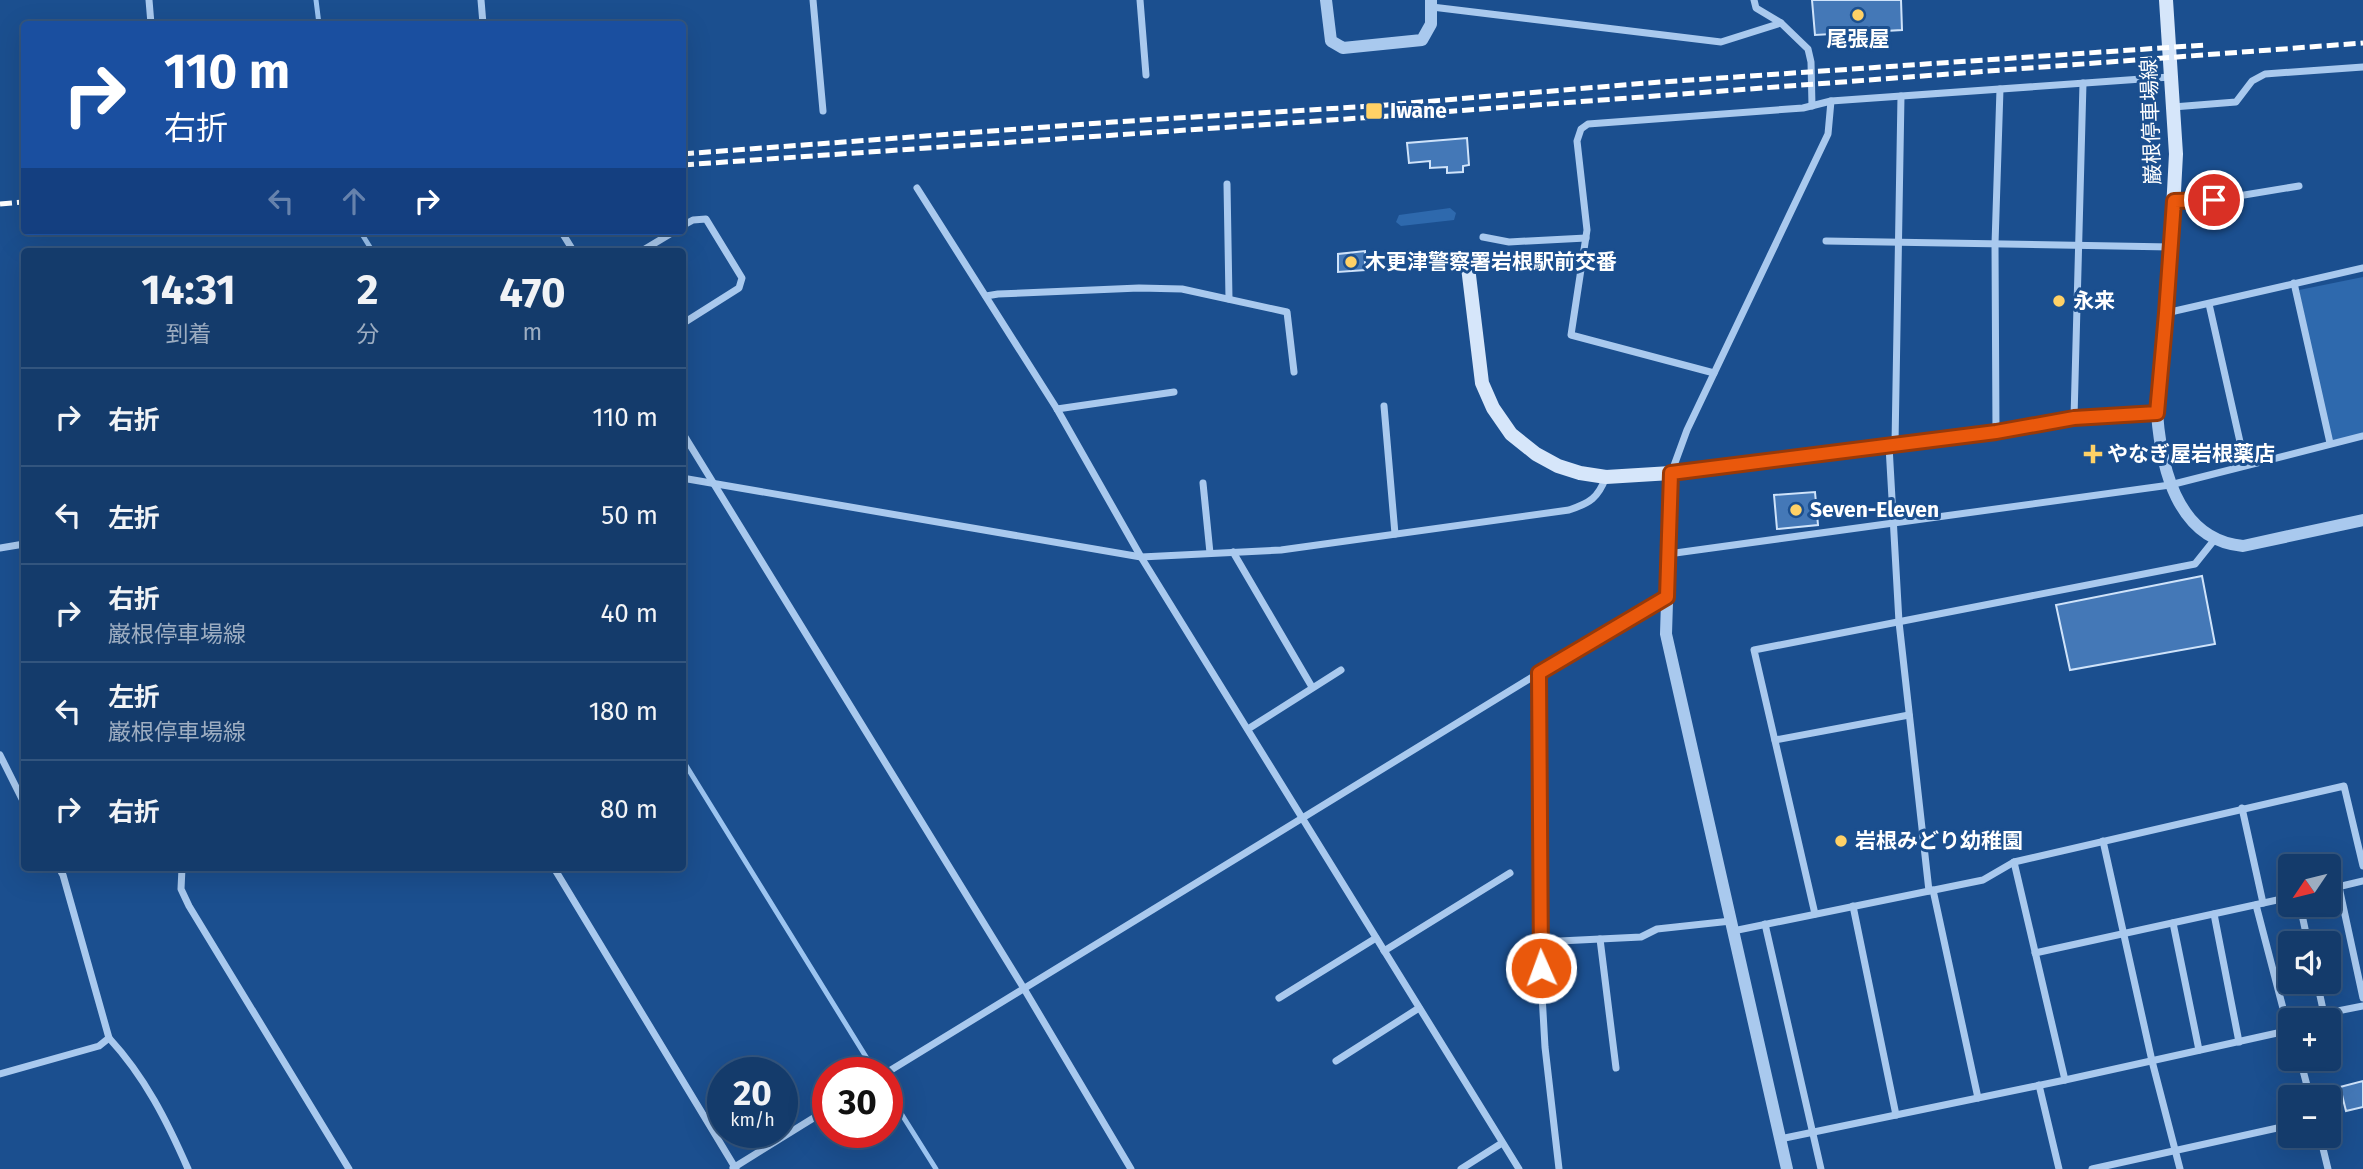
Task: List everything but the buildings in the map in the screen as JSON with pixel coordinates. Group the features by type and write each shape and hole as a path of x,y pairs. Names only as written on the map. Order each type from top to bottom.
{"main road":[{"name":"巌根停車場線","path":"2157,413 2176,154 2166,0"},
{"path":"1468,267 1482,383 1493,408 1511,433 1536,454 1558,466 1580,472 1606,477 1671,473 1996,432 2074,418 2157,413"}],"street":[{"path":"149,0 151,21"},
{"path":"481,0 483,21"},
{"path":"813,0 823,111"},
{"path":"1140,0 1146,75"},
{"path":"1326,0 1331,41 1343,48 1422,40 1431,24 1432,4 1721,42 1781,23"},
{"path":"1754,0 1756,8 1781,23 1808,49 1812,106"},
{"path":"2173,107 2236,102 2252,81 2265,74 2363,67"},
{"path":"1714,373 1571,335 1587,230 1577,141 1581,129 1588,124 1812,106 1831,101 2170,77"},
{"path":"2074,418 2083,83"},
{"path":"1996,432 1995,244 2000,89"},
{"path":"1901,96 1892,445 1899,622 1931,891 1978,1098"},
{"path":"1787,1169 1666,635 1671,473 1687,430 1828,134 1831,101"},
{"path":"1227,184 1229,299"},
{"path":"2174,201 2214,200 2299,186"},
{"path":"917,188 1057,409 1141,556 1519,1169"},
{"path":"686,224 706,219 742,278 739,288 686,321"},
{"path":"647,248 668,235"},
{"path":"1483,237 1509,242 1586,238"},
{"path":"1826,241 2171,247"},
{"path":"2166,313 2363,268"},
{"path":"2294,283 2330,443"},
{"path":"986,296 1139,288 1182,289 1287,312 1294,372"},
{"path":"2209,304 2245,464"},
{"path":"1057,409 1174,391"},
{"path":"1384,406 1395,534"},
{"path":"2157,413 2159,446 2170,485 2188,516 2215,540 2243,547 2363,520"},
{"path":"1668,554 2170,485 2363,436"},
{"path":"686,439 1023,987 1131,1169"},
{"path":"686,479 1141,556 1281,550 1569,510 1585,505 1600,493 1606,477"},
{"path":"1203,483 1210,553"},
{"path":"1815,914 1754,650 2195,565 2215,540"},
{"path":"0,548 21,544"},
{"path":"1233,552 1312,687"},
{"path":"903,1062 1667,597"},
{"path":"1248,729 1341,670"},
{"path":"1539,673 1539,942 1545,1047 1559,1169"},
{"path":"1775,740 1909,715"},
{"path":"0,755 21,797"},
{"path":"1539,942 1641,937 1657,929 1765,924 1983,880 2014,862 2344,786 2363,866"},
{"path":"2242,808 2283,1008"},
{"path":"2103,841 2152,1061 2180,1169"},
{"path":"2014,862 2065,1080"},
{"path":"60,871 109,1038 128,1059 151,1093 188,1169"},
{"path":"182,871 181,889 189,906 349,1169"},
{"path":"556,871 734,1168 812,1119"},
{"path":"1384,951 1510,873"},
{"path":"2342,886 2363,881"},
{"path":"2035,953 2278,900"},
{"path":"2342,901 2363,998"},
{"path":"1853,906 1896,1115"},
{"path":"2214,914 2239,1042"},
{"path":"2173,923 2199,1050"},
{"path":"1765,924 1821,1169"},
{"path":"1279,998 1376,937"},
{"path":"1600,939 1616,1068"},
{"path":"2341,1011 2363,1006"},
{"path":"1336,1061 1419,1008"},
{"path":"1780,1139 2239,1042 2278,1028"},
{"path":"0,1074 99,1046 109,1038"},
{"path":"2039,1086 2059,1169"},
{"path":"2092,1169 2278,1128"},
{"path":"1461,1169 1502,1143"},
{"path":"2322,1148 2328,1169"}],"shaded area":[{"path":"1450,208 1456,213 1454,220 1401,226 1396,222 1399,215"},
{"path":"2363,277 2363,434 2331,441 2299,290"}],"waterway":[{"path":"316,0 319,21"},
{"path":"362,235 371,248"},
{"path":"686,765 866,1057"},
{"path":"903,1116 936,1169"}],"railway":[{"path":"686,165 1375,117 2363,43"},
{"path":"686,154 2205,45"},
{"path":"0,204 21,202"}],"place":[{"name":"尾張屋","path":"1858,15"},
{"name":"Iwane","path":"1374,111"},
{"name":"木更津警察署岩根駅前交番","path":"1351,262"},
{"name":"永来","path":"2059,301"},
{"name":"やなぎ屋岩根薬店","path":"2093,454"},
{"name":"Seven-Eleven","path":"1796,510"},
{"name":"岩根みどり幼稚園","path":"1841,841"}],"route":[{"path":"1541,968 1539,673 1667,597 1671,473 1996,432 2074,418 2157,413 2174,201 2214,200"}]}
